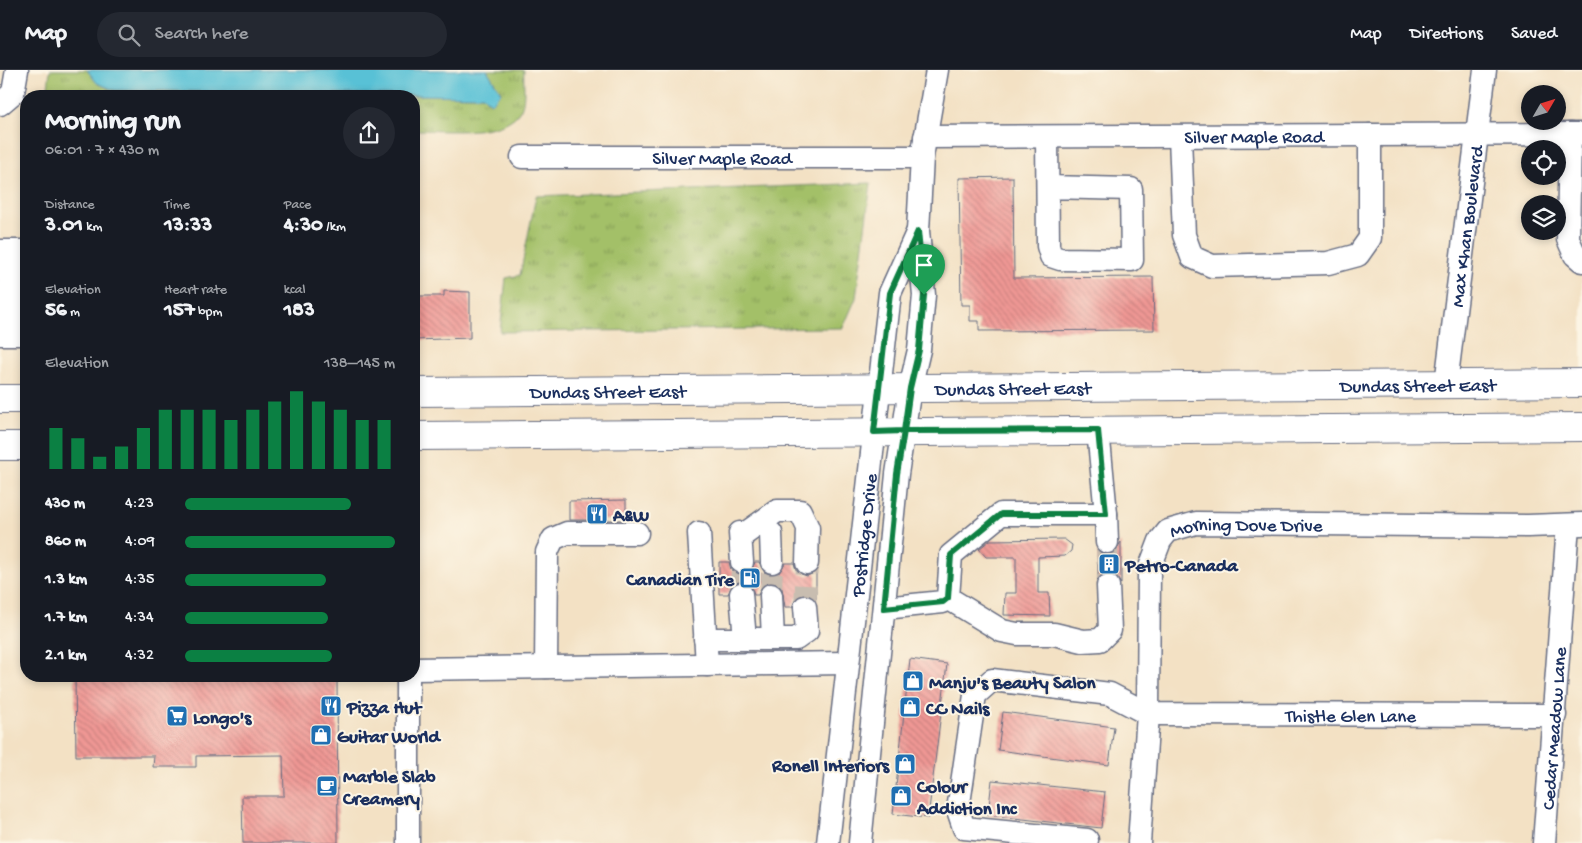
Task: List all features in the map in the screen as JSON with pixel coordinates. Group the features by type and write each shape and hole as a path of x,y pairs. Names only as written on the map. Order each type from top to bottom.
{"main road":[{"name":"Dundas Street East","path":"420,392 1582,382"},
{"path":"0,399 20,399"},
{"path":"420,436 1582,427"},
{"path":"0,446 20,446"}],"street":[{"path":"0,104 13,93 17,70"},
{"name":"Postridge Drive","path":"860,843 897,474 910,388 919,350 924,295 918,231 924,147 937,70"},
{"name":"Max Khan Boulevard","path":"1446,384 1486,70"},
{"path":"1576,134 1568,239 1575,255 1582,261"},
{"name":"Silver Maple Road","path":"522,157 924,147 1047,138 1576,134"},
{"path":"1180,137 1184,234 1192,257 1212,266 1328,263 1358,255 1370,238 1370,136"},
{"path":"1047,138 1048,246 1051,256 1060,259 1132,260 1131,189 1048,187"},
{"name":"Postridge Drive","path":"828,843 847,659 890,293 918,231"},
{"path":"0,251 20,252"},
{"path":"0,270 20,271"},
{"path":"0,292 20,292"},
{"path":"0,314 20,314"},
{"path":"0,334 20,334"},
{"path":"1098,430 1107,542"},
{"path":"742,562 743,533 777,511 800,511 808,528 807,563"},
{"path":"884,608 943,602 948,598 951,555 1001,514 1106,514"},
{"name":"Morning Dove Drive","path":"1138,843 1148,714 1148,570 1160,540 1168,531 1196,523 1575,525"},
{"name":"Cedar Meadow Lane","path":"1544,843 1575,525"},
{"path":"546,667 547,552 553,539 567,533 637,533"},
{"path":"700,533 706,665"},
{"path":"771,533 772,562"},
{"path":"948,598 1002,631 1017,634 1054,634 1084,640 1100,640 1110,630 1108,586"},
{"path":"741,594 745,639"},
{"path":"771,595 773,639"},
{"path":"705,639 796,639 807,631 805,607"},
{"path":"420,669 706,665 847,659"},
{"path":"1087,840 1039,839 964,828 958,810 974,695 992,680 1012,682 1110,694 1148,714"},
{"path":"408,682 408,843"},
{"name":"Thistle Glen Lane","path":"1148,714 1555,715"}],"green space":[{"path":"50,70 87,70 97,83 114,90 48,90"},
{"path":"487,70 524,70 523,105 513,118 502,125 456,131 420,130 420,95 484,96 491,103 501,93"},
{"path":"871,183 856,298 843,328 500,332 506,278 520,275 536,196"}],"water":[{"path":"87,70 487,70 501,93 491,103 483,96 420,95 420,90 114,90 97,83"}],"building":[{"path":"1013,177 1014,278 1153,277 1154,330 979,331 979,321 970,321 970,305 961,305 959,178"},
{"path":"444,291 470,292 470,338 420,340 420,296 444,296"},
{"name":"A&W","path":"626,500 626,520 569,520 569,501"},
{"name":"Petro-Canada","path":"1064,539 1072,545 1071,551 1065,556 1038,557 1038,593 1049,593 1050,616 1004,615 1005,593 1016,593 1016,557 986,557 979,549 990,540"},
{"path":"1121,542 1121,584 1114,574 1107,573 1098,579 1098,551 1107,555 1114,553"},
{"path":"719,562 729,562 731,570 742,575 750,573 755,562 759,562 765,573 772,575 779,573 785,563 794,563 796,570 801,574 807,576 816,572 816,599 810,595 803,594 797,597 792,607 785,607 782,588 771,582 764,584 758,595 754,595 752,587 747,582 740,581 733,584 728,594 719,594"},
{"path":"910,659 947,664 928,818 893,814"},
{"path":"75,682 337,682 338,843 243,843 242,796 284,796 283,755 196,756 196,767 153,767 154,756 76,756"},
{"path":"1003,712 1114,727 1109,765 998,750"},
{"path":"992,780 1105,792 1101,828 988,815"}],"tunnel":[{"path":"1107,542 1108,586"},
{"path":"741,594 742,562"},
{"path":"771,595 772,562"},
{"path":"805,607 807,563"}],"place":[{"name":"A&W","path":"597,514"},
{"name":"Petro-Canada","path":"1109,564"},
{"name":"Canadian Tire","path":"750,578"},
{"name":"Manju's Beauty Salon","path":"913,681"},
{"name":"Pizza Hut","path":"331,706"},
{"name":"CC Nails","path":"910,707"},
{"name":"Longo's","path":"177,716"},
{"name":"Guitar World","path":"321,735"},
{"name":"Ronell Interiors","path":"905,764"},
{"name":"Marble Slab Creamery","path":"327,786"},
{"name":"Colour Addiction Inc","path":"901,796"}],"route":[{"path":"924,295 918,231 890,293 874,432 904,431 897,474 884,608 943,602 948,598 951,555 1001,514 1106,514 1098,430 904,431 910,388 919,350 924,295"}]}
